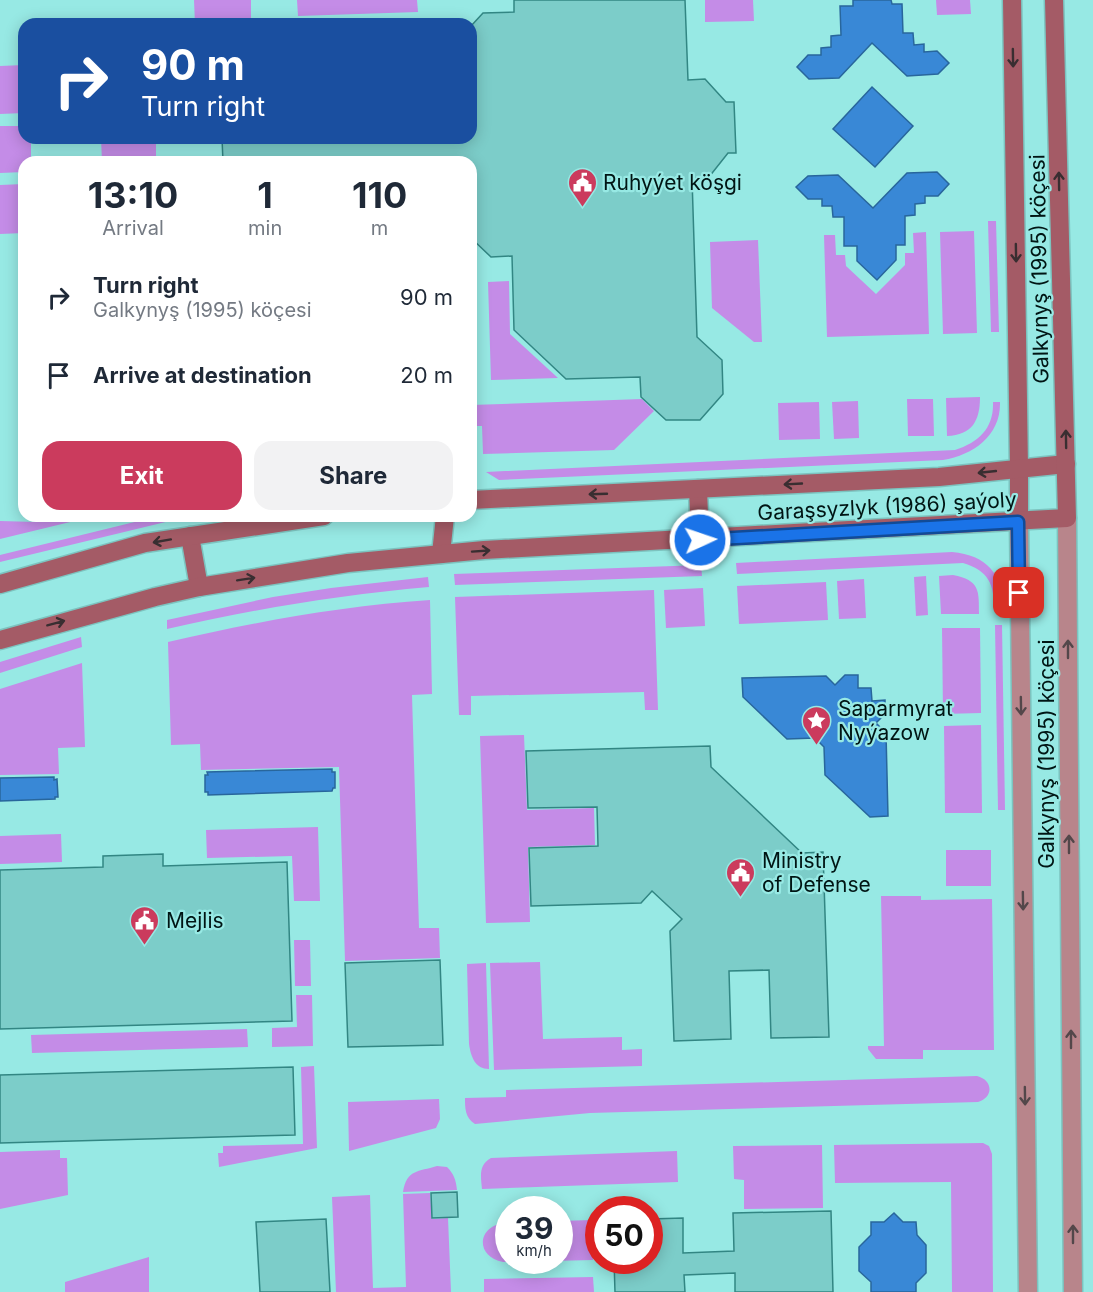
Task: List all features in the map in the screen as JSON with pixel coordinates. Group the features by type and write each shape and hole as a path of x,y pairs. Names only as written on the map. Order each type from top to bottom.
{"main road":[{"name":"Galkynyş (1995) köçesi","path":"1012,0 1018,522"},
{"name":"Galkynyş (1995) köçesi","path":"1054,0 1066,518"},
{"name":"Garaşsyzlyk (1986) şaýoly","path":"477,500 939,477 1066,464"},
{"path":"698,489 700,540"},
{"name":"Garaşsyzlyk (1986) şaýoly","path":"0,640 199,587 348,563 441,554 1066,518"},
{"path":"0,584 145,543 284,522"},
{"path":"441,554 444,522"},
{"path":"190,536 199,587"}],"street":[{"name":"Galkynyş (1995) köçesi","path":"1066,518 1073,1292"},
{"name":"Galkynyş (1995) köçesi","path":"1018,522 1028,1292"}],"shaded area":[{"path":"194,0 251,0 251,18 195,18"},
{"path":"297,0 417,0 418,12 298,16"},
{"path":"705,0 753,0 754,21 705,22"},
{"path":"936,0 970,0 971,14 937,15"},
{"path":"18,65 18,113 0,114 0,66"},
{"path":"0,126 18,126 18,144 31,144 31,156 18,156 18,172 0,173"},
{"path":"101,144 156,144 156,156 102,156"},
{"path":"18,184 18,233 0,234 0,185"},
{"path":"988,221 996,221 999,332 991,332"},
{"path":"974,231 977,333 943,334 940,232"},
{"path":"926,232 929,334 827,337 824,235 835,235 836,255 845,255 846,266 876,294 905,265 905,253 914,253 913,233"},
{"path":"758,240 762,342 754,342 712,308 710,242"},
{"path":"509,281 510,334 558,378 491,380 488,282"},
{"path":"980,397 980,406 973,425 963,433 947,436 946,398"},
{"path":"642,399 654,411 614,450 483,454 482,426 477,426 477,405"},
{"path":"907,399 933,399 934,436 908,436"},
{"path":"858,401 859,438 834,439 832,402"},
{"path":"819,402 820,439 779,440 778,403"},
{"path":"993,402 1000,402 999,414 991,434 975,448 943,460 499,480 486,472 955,450 971,443 988,427"},
{"path":"0,521 18,522 70,522 0,539"},
{"path":"135,522 166,522 0,562 0,555"},
{"path":"952,552 975,557 991,568 1000,586 1003,609 994,609 993,592 984,574 963,563 737,574 736,563"},
{"path":"701,565 702,576 455,585 454,574"},
{"path":"953,575 973,583 978,593 979,614 941,614 939,576"},
{"path":"926,576 928,615 916,616 914,577"},
{"path":"428,577 429,587 297,604 167,629 167,620 273,597"},
{"path":"864,579 866,618 839,619 837,581"},
{"path":"826,582 828,620 739,624 737,586"},
{"path":"703,588 705,626 666,628 664,590"},
{"path":"654,590 658,710 645,710 644,692 471,696 471,715 459,715 455,597"},
{"path":"430,600 432,694 412,695 419,928 439,928 440,958 345,961 339,767 201,770 200,744 171,745 168,642 298,616 363,606"},
{"path":"995,625 1002,625 1005,810 998,810"},
{"path":"942,628 980,628 981,713 943,714"},
{"path":"81,637 82,647 0,673 0,662"},
{"path":"82,663 85,747 58,748 59,774 0,775 0,689"},
{"path":"981,725 982,813 945,813 944,726"},
{"path":"524,735 527,810 594,808 595,845 528,847 530,922 486,923 480,736"},
{"path":"318,827 320,901 294,901 292,856 207,858 206,830"},
{"path":"61,834 62,862 0,864 0,836"},
{"path":"946,850 991,850 991,886 946,886"},
{"path":"881,896 921,896 921,900 992,899 994,1050 923,1050 923,1059 876,1059 868,1049 868,1046 884,1046"},
{"path":"294,940 310,940 311,986 295,986"},
{"path":"540,962 543,1039 622,1037 622,1050 642,1049 642,1066 494,1070 490,963"},
{"path":"486,963 489,1069 477,1065 469,1044 467,964"},
{"path":"296,995 312,995 313,1046 272,1047 272,1028 297,1027"},
{"path":"247,1029 248,1047 32,1053 31,1035"},
{"path":"314,1066 317,1148 219,1167 218,1153 223,1153 223,1146 303,1144 301,1067"},
{"path":"977,1076 986,1081 990,1089 987,1096 978,1102 590,1113 475,1124 467,1116 465,1105 465,1098 506,1097 506,1090"},
{"path":"439,1099 440,1119 436,1128 349,1151 348,1102"},
{"path":"983,1143 989,1146 992,1154 993,1292 952,1292 951,1182 835,1183 834,1145"},
{"path":"822,1145 823,1208 744,1209 744,1180 734,1179 733,1146"},
{"path":"60,1150 60,1158 67,1158 68,1195 0,1209 0,1152"},
{"path":"677,1151 678,1182 482,1189 482,1168 491,1158"},
{"path":"437,1166 447,1167 454,1177 457,1190 403,1192 407,1179 411,1175"},
{"path":"430,1193 432,1219 448,1218 451,1292 336,1292 332,1197 370,1195 373,1288 406,1287 403,1194"},
{"path":"585,1220 585,1260 573,1260 573,1221"},
{"path":"495,1226 495,1260 483,1247 485,1234"},
{"path":"149,1257 149,1292 65,1292 65,1282"},
{"path":"593,1277 594,1292 484,1292 484,1279"}],"water":[{"path":"853,0 891,0 892,4 902,4 903,33 913,33 914,45 924,44 924,52 937,51 949,63 938,74 907,76 872,43 839,78 809,79 797,67 808,55 821,55 821,48 831,47 831,36 841,35 840,6 853,6"},
{"path":"872,87 913,126 875,167 833,129"},
{"path":"937,172 949,184 938,196 925,196 925,203 915,204 915,215 905,216 905,245 896,245 896,260 877,280 857,261 857,246 844,246 844,217 833,217 832,206 822,206 822,199 808,199 796,187 808,176 838,175 873,208 907,173"},
{"path":"845,675 858,675 858,688 871,688 872,701 885,700 885,714 876,723 886,733 888,816 870,817 825,775 824,747 815,738 787,739 743,697 742,678 826,676 835,685"},
{"path":"332,769 332,772 335,772 335,788 332,791 208,795 208,792 205,792 207,772"},
{"path":"54,777 54,780 57,779 58,797 55,799 0,801 0,778"},
{"path":"894,1213 903,1222 916,1222 917,1235 926,1245 926,1273 916,1283 916,1292 871,1292 871,1282 859,1271 859,1247 871,1235 871,1222 884,1222"}],"building":[{"name":"Ruhyýet köşgi","path":"514,0 685,0 688,80 705,79 726,102 734,102 736,153 728,153 709,177 692,178 697,337 722,360 723,394 700,420 666,420 641,397 640,377 566,379 514,330 512,256 491,257 477,244 477,156 223,156 222,144 477,144 477,20 483,13 514,12"},
{"name":"Ministry of Defense","path":"710,746 711,767 802,853 823,852 829,1037 771,1038 769,970 729,971 731,1039 674,1041 670,931 682,919 652,891 641,903 531,906 529,848 598,846 597,807 528,808 526,751"},
{"name":"Mejlis","path":"163,854 163,866 287,862 292,1021 0,1029 0,870 103,867 103,856"},
{"path":"440,960 443,1045 348,1047 345,963"},
{"path":"293,1067 295,1135 0,1143 0,1075"},
{"path":"457,1192 458,1217 432,1218 431,1193"},
{"path":"831,1211 833,1292 735,1292 735,1273 684,1275 685,1292 615,1292 614,1274 663,1274 663,1219 683,1218 683,1253 734,1251 733,1213"},
{"path":"326,1219 330,1292 260,1292 256,1222"}],"place":[{"name":"Ruhyýet köşgi","path":"582,208"},
{"name":"Saparmyrat Nyýazow","path":"817,746"},
{"name":"Ministry of Defense","path":"741,898"},
{"name":"Mejlis","path":"145,946"}],"route":[{"path":"700,540 1018,522 1019,593"}]}
